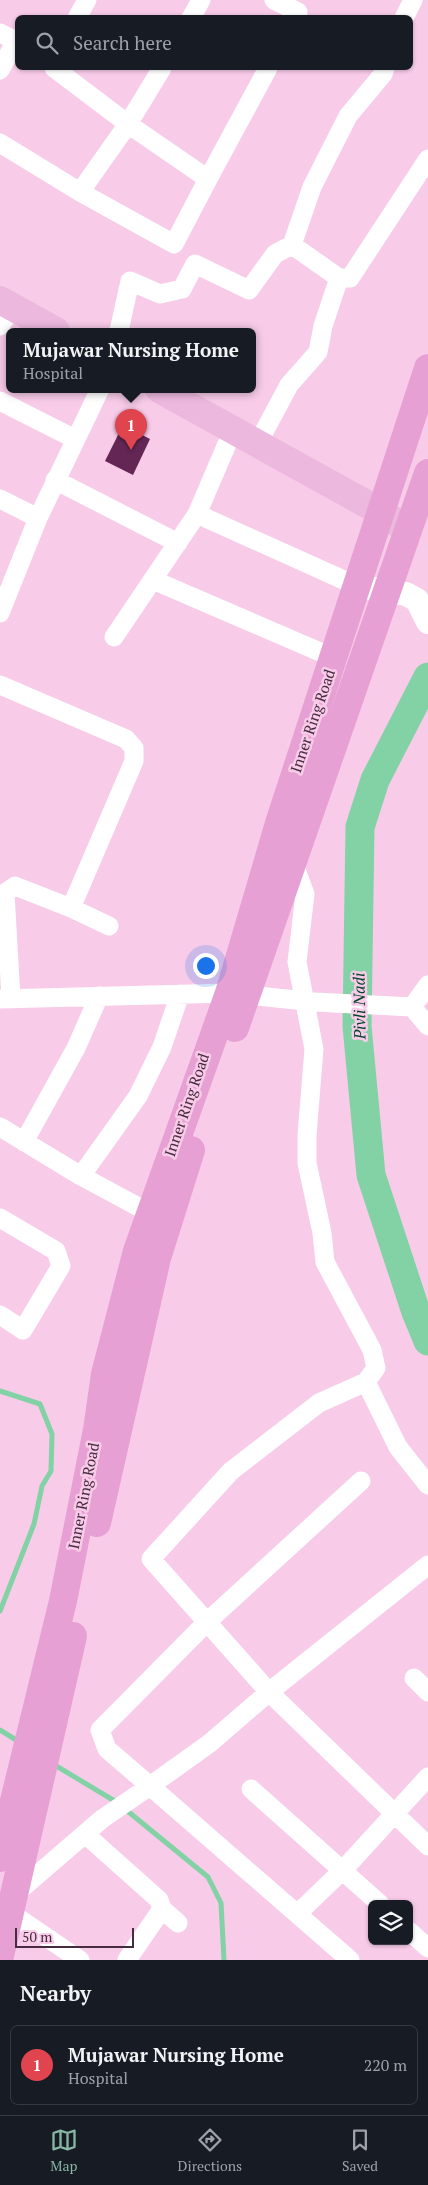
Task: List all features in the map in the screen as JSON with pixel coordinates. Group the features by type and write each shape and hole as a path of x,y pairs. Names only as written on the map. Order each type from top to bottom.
{"highway":[{"name":"Inner Ring Road","path":"238,994 280,820 428,368"},
{"name":"Inner Ring Road","path":"0,1956 12,1904 30,1760 97,1430 105,1374 136,1251 159,1218 238,994 292,859 428,473"},
{"name":"Inner Ring Road","path":"0,1858 30,1760 55,1718 128,1381 157,1258 159,1218"}],"main road":[{"path":"4,311 48,328"},
{"path":"166,393 381,512 407,530"}],"street":[{"path":"79,15 88,0"},
{"path":"193,15 201,0"},
{"path":"274,0 300,10"},
{"path":"406,15 413,0"},
{"path":"0,70 11,38"},
{"path":"57,70 128,124 208,179"},
{"path":"80,192 128,124 161,70"},
{"path":"174,244 267,70"},
{"path":"0,143 80,192 174,244 195,264 249,290 275,254 292,245 312,187 348,116 384,70"},
{"path":"292,245 339,278 350,278 428,159"},
{"path":"120,328 130,281 160,294 182,289 195,264"},
{"path":"258,443 290,385 318,352 323,326 339,278"},
{"path":"0,613 38,518 98,393"},
{"path":"0,401 75,439"},
{"path":"114,637 197,514 233,430"},
{"path":"55,480 178,543"},
{"path":"0,499 38,518"},
{"path":"197,514 357,586 406,594 417,600 428,622"},
{"path":"153,580 334,658"},
{"path":"0,685 126,740 134,748 134,760 71,908"},
{"path":"292,859 305,894 297,962 310,1001 314,1050 307,1135 307,1163 322,1233 325,1262 372,1350 376,1368 366,1382 319,1403 231,1471 151,1559 268,1692 428,1846"},
{"path":"109,926 71,908 14,886 5,893 6,998 238,994 310,1001 412,1007 428,1026"},
{"path":"412,1007 428,986"},
{"path":"81,1176 138,1096 162,1047 180,994"},
{"path":"24,1142 76,1048 99,996"},
{"path":"0,1127 81,1176 159,1218"},
{"path":"0,1218 56,1251 61,1266 23,1330 0,1315"},
{"path":"366,1382 398,1447 428,1485"},
{"path":"350,1960 107,1749 100,1730 207,1622 361,1481"},
{"path":"80,1960 12,1904 102,1819 210,1743 268,1692 428,1565"},
{"path":"414,1678 428,1692"},
{"path":"297,1914 343,1870 428,1777"},
{"path":"251,1789 376,1900"},
{"path":"85,1834 159,1900 162,1909 178,1923"},
{"path":"127,1960 162,1909"},
{"path":"413,1935 428,1948"}],"building":[{"path":"123,425 150,439 133,475 105,461"}],"waterway":[{"name":"Pivli Nadi","path":"428,677 375,780 360,827 357,1026 371,1175 416,1312 428,1341"},
{"path":"0,1391 40,1404 52,1434 51,1471 42,1486 34,1524 0,1611"},
{"path":"0,1730 21,1743"},
{"path":"53,1764 118,1803"},
{"path":"125,1809 208,1877 221,1903 224,1960"}],"place":[{"name":"Mujawar Nursing Home","path":"131,450"}]}
